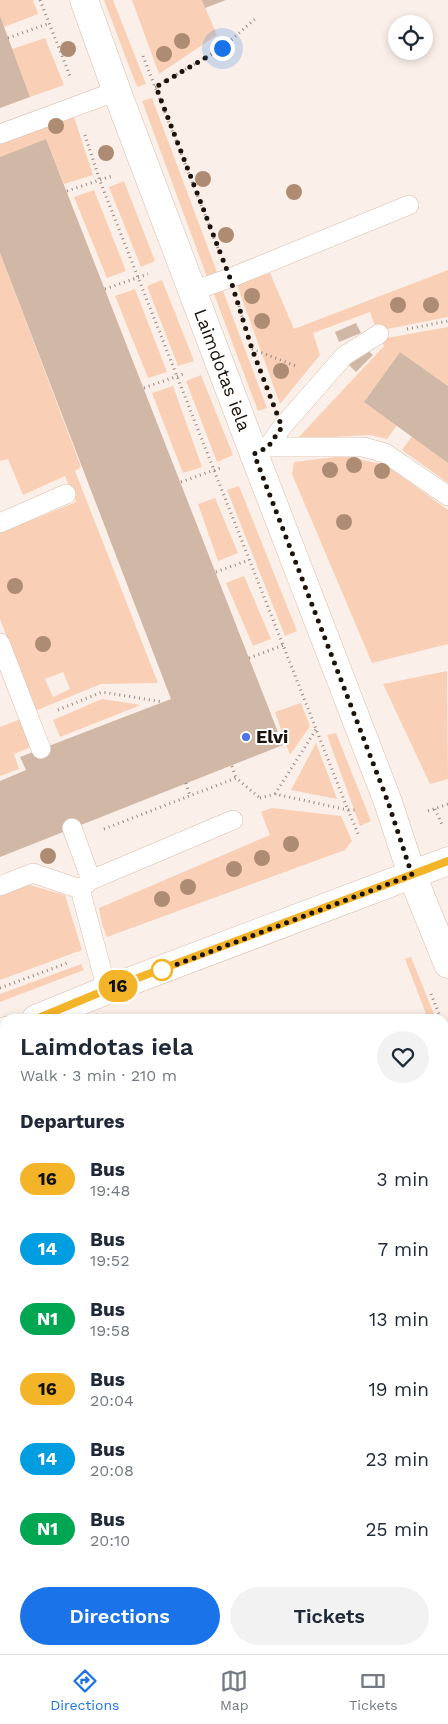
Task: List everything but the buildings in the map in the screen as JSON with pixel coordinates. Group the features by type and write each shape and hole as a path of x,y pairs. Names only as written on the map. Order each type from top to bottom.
{"street":[{"name":"Laimdotas iela","path":"84,0 116,91 219,360 261,451 388,802 412,875 448,964"},
{"path":"48,1014 106,990 448,861"}],"lane":[{"path":"0,134 116,91"},
{"path":"193,291 230,278 409,204"},
{"path":"261,451 344,356 379,334"},
{"path":"261,451 363,448 385,453 448,496"},
{"path":"0,523 66,494"},
{"path":"0,643 41,749"},
{"path":"0,886 33,873 85,885 233,820"},
{"path":"72,828 85,885 97,960 106,990"}],"path":[{"path":"40,0 75,89 81,124 100,180 359,836"},
{"path":"8,38 49,24 84,0"},
{"path":"156,87 222,48 255,19"},
{"path":"142,52 230,278 246,331"},
{"path":"67,191 145,165"},
{"path":"105,289 182,261"},
{"path":"379,334 448,321"},
{"path":"249,340 255,357"},
{"path":"252,349 324,378"},
{"path":"144,388 219,360"},
{"path":"181,482 214,471 261,451"},
{"path":"216,572 249,560"},
{"path":"250,658 284,645"},
{"path":"31,721 102,692 163,702"},
{"path":"317,728 275,794 348,810"},
{"path":"232,766 236,778 260,798"},
{"path":"97,833 236,778"},
{"path":"186,784 190,796"},
{"path":"435,809 443,827"},
{"path":"0,988 81,958 97,960"},
{"path":"428,985 440,1014"}],"shaded area":[{"path":"0,0 33,0 38,14 4,27 0,16"},
{"path":"104,0 113,0 146,84 137,87"},
{"path":"132,0 202,0 217,35 159,74"},
{"path":"45,38 64,85 30,97 12,49"},
{"path":"152,98 217,272 207,277 142,101"},
{"path":"73,114 93,175 64,184 46,139 0,157 0,144"},
{"path":"124,181 155,261 141,267 109,187"},
{"path":"94,190 126,271 107,278 74,197"},
{"path":"0,253 81,467 75,471 158,683 101,684 35,711 0,619 0,533 76,502 65,476 23,495 8,459 0,461","holes":["63,672 70,689 53,697 45,679"]},
{"path":"448,270 448,317 377,331 370,312 313,333 320,355 280,404 237,285 270,273 294,329"},
{"path":"162,280 194,361 178,366 147,286"},
{"path":"135,289 167,372 148,378 115,296"},
{"path":"223,291 267,408 258,411 214,294"},
{"path":"448,327 448,386 400,352 364,402 397,425 387,439 370,435 297,439 384,346 381,339"},
{"path":"201,375 233,455 217,462 186,381"},
{"path":"173,386 202,467 183,473 152,393"},
{"path":"412,436 448,463 448,483 402,450"},
{"path":"344,456 386,465 448,510 448,644 372,663 292,474 294,462"},
{"path":"239,486 297,631 285,636 227,490"},
{"path":"215,498 238,553 218,561 198,504"},
{"path":"244,576 271,639 253,646 226,583"},
{"path":"447,671 448,779 430,784 383,684"},
{"path":"102,699 141,705 60,737 53,720"},
{"path":"301,703 310,726 290,755 275,712"},
{"path":"21,719 31,747 14,754 19,769 0,776 0,727"},
{"path":"336,733 371,821 360,826 327,735"},
{"path":"316,743 337,799 291,790"},
{"path":"272,808 341,816 352,841 345,850 107,937 99,908 270,835 261,812"},
{"path":"26,884 65,895 82,950 0,980 0,894"},
{"path":"411,957 434,1014 426,1014 405,959"},
{"path":"81,964 84,970 0,1002 0,994"}],"bus line":[{"name":"16","path":"48,1014 106,990 448,861"}],"place":[{"name":"Elvi","path":"246,737"}],"route":[{"path":"162,970 157,972 412,875 388,802 254,454 268,447 282,427 252,349 230,278 156,87 222,48"}]}
